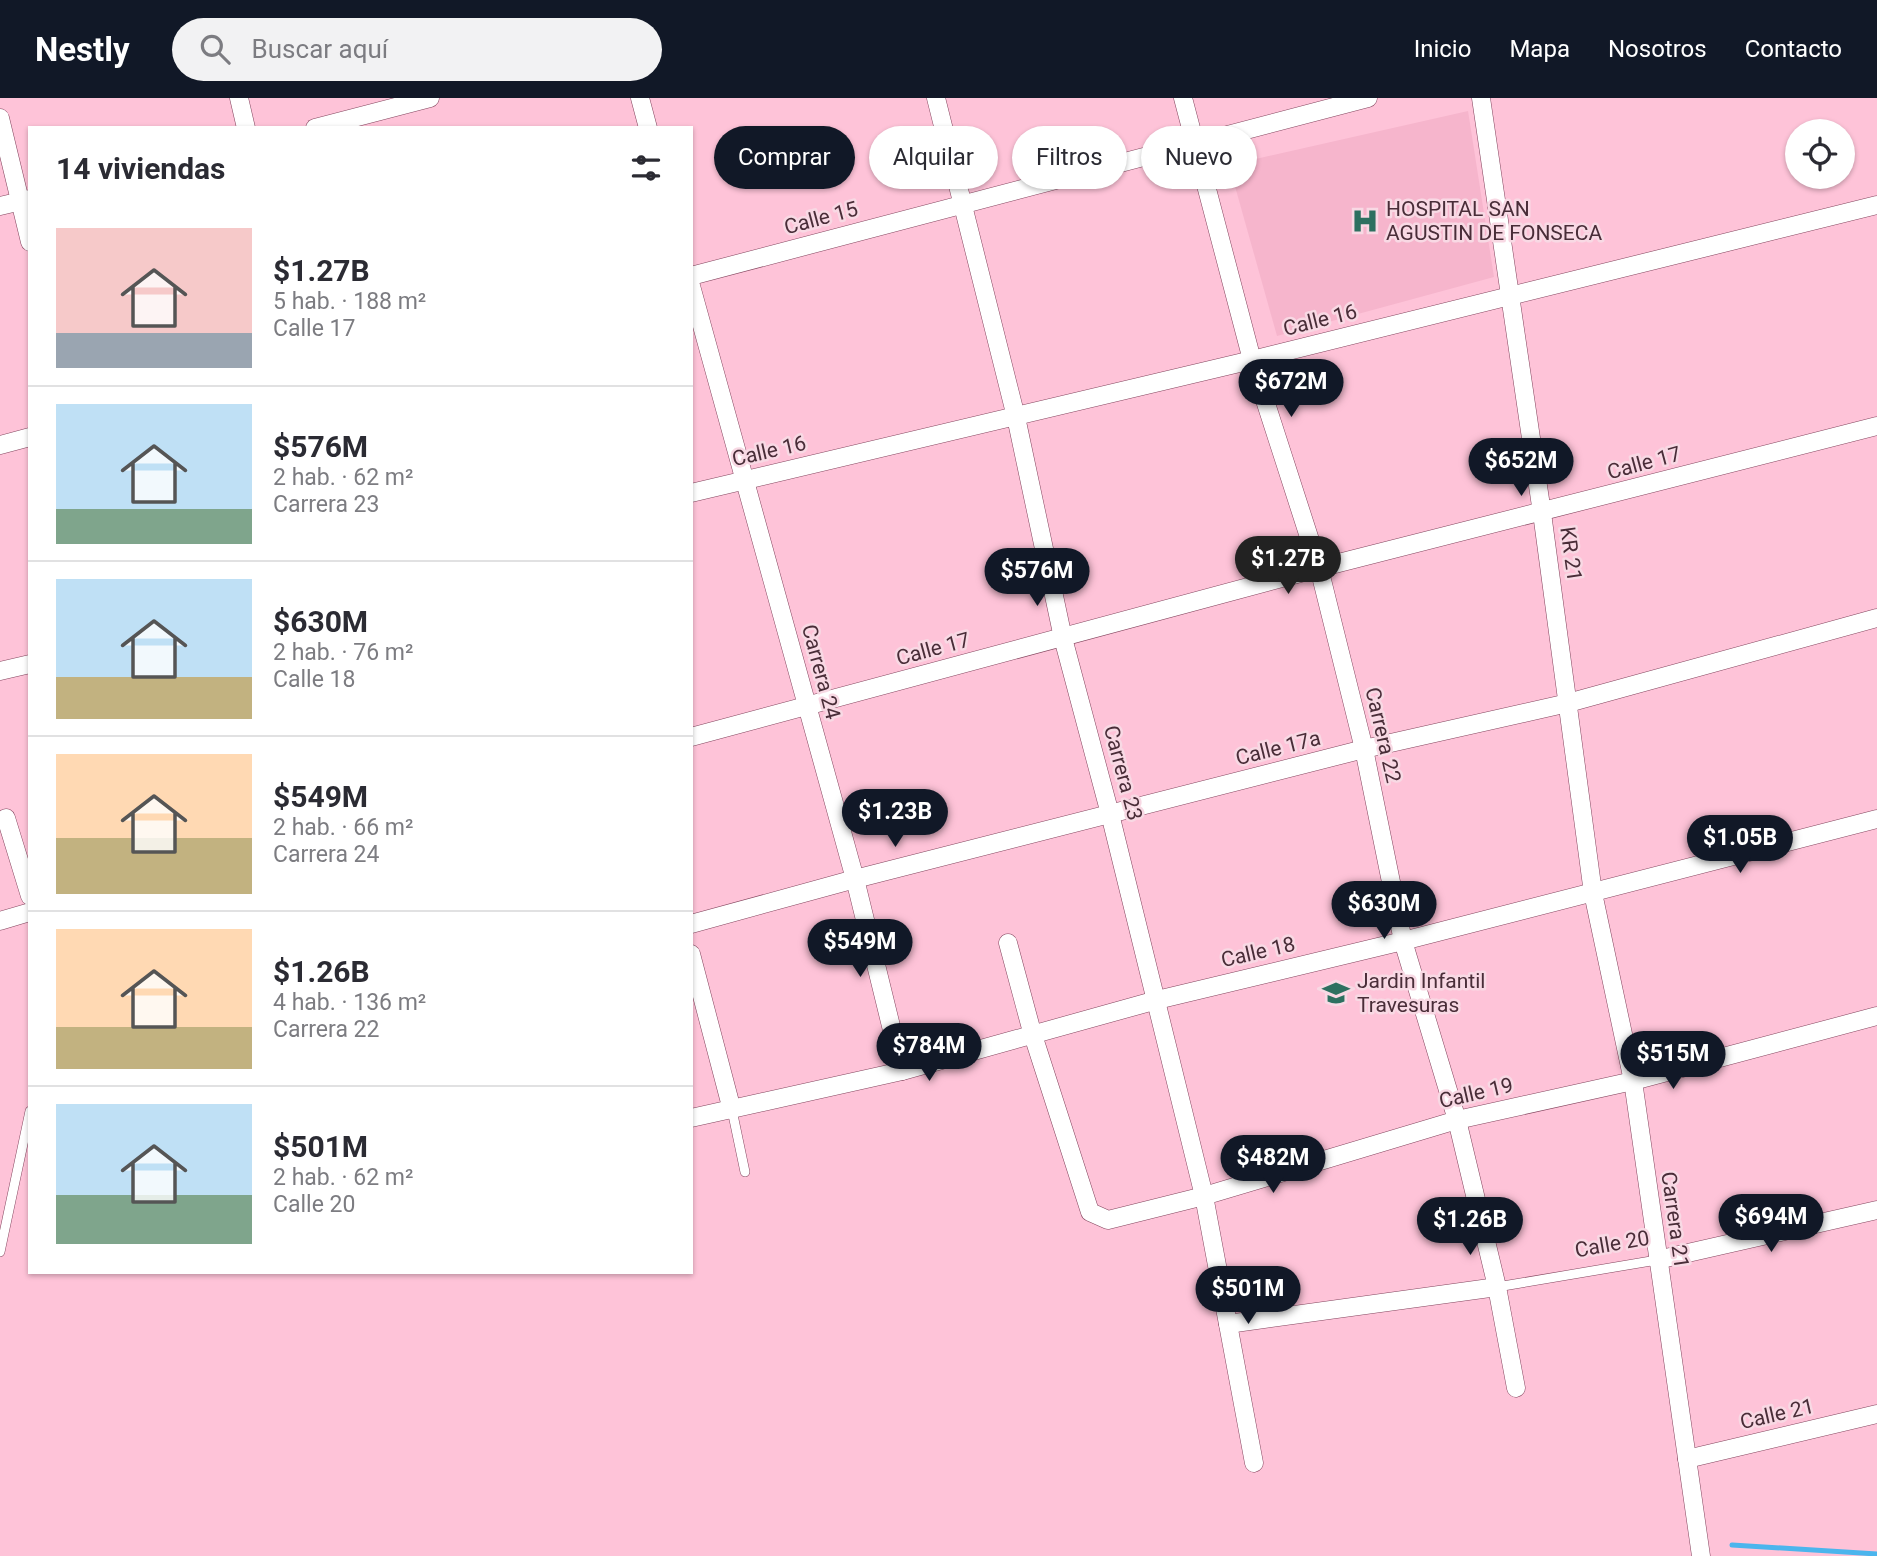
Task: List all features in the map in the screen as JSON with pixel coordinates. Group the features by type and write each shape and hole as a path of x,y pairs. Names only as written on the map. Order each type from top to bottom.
{"street":[{"path":"239,98 246,126"},
{"path":"323,126 430,98"},
{"path":"640,98 647,126"},
{"name":"Carrera 23","path":"936,98 1016,417 1063,638 1110,814 1204,1196 1254,1463"},
{"name":"Carrera 22","path":"1182,98 1189,126"},
{"name":"Calle 15","path":"1257,128 1368,98"},
{"name":"KR 21","path":"1481,98 1542,513 1593,893"},
{"path":"0,118 25,200 28,225"},
{"name":"Calle 15","path":"693,275 1141,159"},
{"name":"Carrera 22","path":"1206,189 1252,360 1319,568 1364,749 1404,941 1457,1119 1497,1287 1516,1388"},
{"path":"0,206 25,200"},
{"name":"Calle 16","path":"693,493 1252,360 1877,205"},
{"name":"Carrera 24","path":"693,293 855,878 902,1071"},
{"name":"Calle 17","path":"693,736 1319,568 1877,426"},
{"path":"0,445 28,437"},
{"name":"Calle 17a","path":"693,923 855,878 1364,749 1568,703 1877,618"},
{"path":"0,671 28,664"},
{"path":"6,818 28,890"},
{"name":"Calle 18","path":"693,1118 902,1071 1032,1032 1404,941 1877,819"},
{"name":"Carrera 21","path":"1593,893 1633,1081 1701,1556"},
{"path":"0,921 28,913"},
{"path":"1008,943 1032,1032"},
{"path":"693,962 732,1110"},
{"name":"Calle 19","path":"1032,1032 1090,1212 1108,1220 1204,1196 1457,1119 1633,1081 1877,1016"},
{"name":"Calle 20","path":"1657,1260 1877,1210"},
{"name":"Calle 20","path":"1228,1324 1497,1287"},
{"name":"Calle 21","path":"1687,1459 1877,1414"}],"lane":[{"path":"732,1110 745,1172"},
{"path":"0,1252 28,1120"},
{"name":"Calle 20","path":"1497,1287 1657,1260"}],"shaded area":[{"name":"HOSPITAL SAN AGUSTIN DE FONSECA","path":"1468,111 1494,277 1277,336 1236,189 1257,189 1257,159"}],"waterway":[{"path":"1732,1545 1877,1554"}],"place":[{"name":"HOSPITAL SAN AGUSTIN DE FONSECA","path":"1365,221"},
{"name":"Jardin Infantil Travesuras","path":"1336,993"}]}
